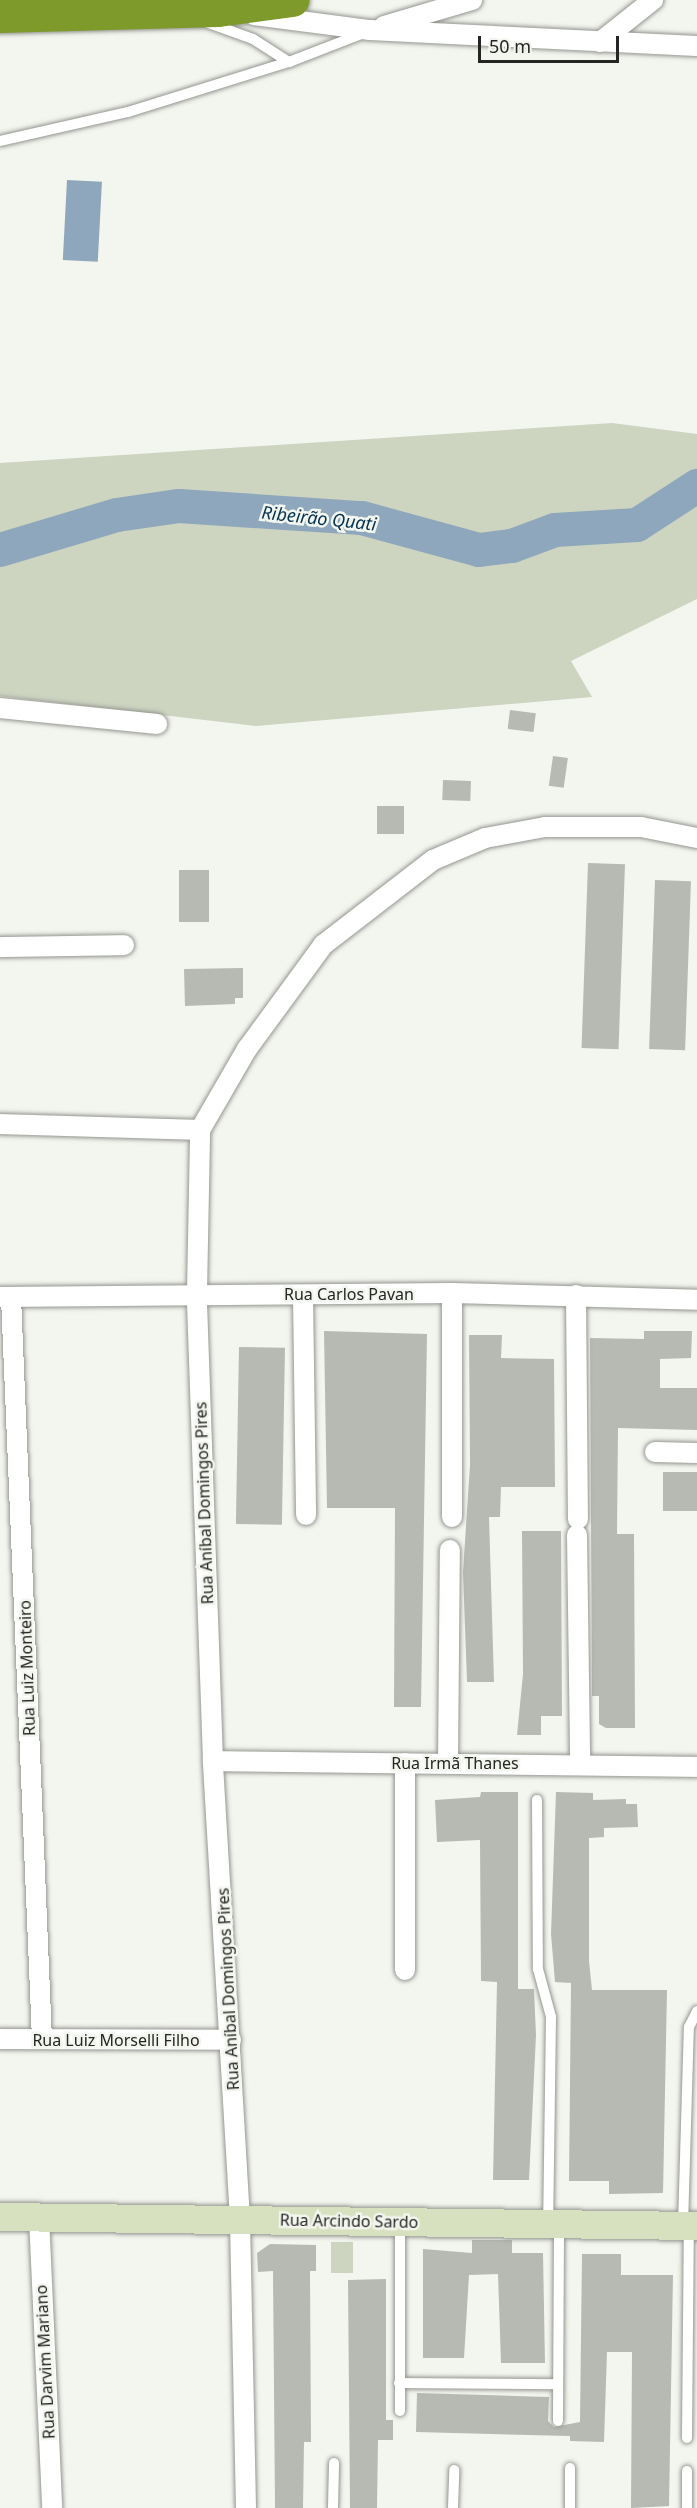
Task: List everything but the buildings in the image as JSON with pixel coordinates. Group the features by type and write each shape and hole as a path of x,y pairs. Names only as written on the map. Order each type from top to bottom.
{"highway":[{"path":"0,16 218,10 292,0"}],"street":[{"path":"369,30 472,0"},
{"path":"600,42 653,0"},
{"path":"218,10 369,30 697,46"},
{"path":"0,708 157,724"},
{"name":"Rua Aníbal Domingos Pires","path":"246,2508 240,2219 213,1761 197,1293 200,1130 247,1049 323,945 433,860 485,838 545,827 641,827 697,838"},
{"path":"0,947 124,945"},
{"path":"0,1124 200,1130"},
{"name":"Rua Carlos Pavan","path":"6,1297 197,1293 303,1295 452,1293 697,1300"},
{"path":"452,1293 452,1518"},
{"path":"303,1295 306,1515"},
{"path":"576,1295 580,1764"},
{"name":"Rua Luiz Monteiro","path":"6,1297 42,2039"},
{"path":"655,1452 697,1453"},
{"path":"448,1763 450,1550"},
{"name":"Rua Irmã Thanes","path":"213,1761 697,1767"},
{"path":"405,1763 405,1970"},
{"name":"Rua Luiz Morselli Filho","path":"0,2039 231,2040"},
{"name":"Rua Arcindo Sardo","path":"0,2217 690,2226"},
{"name":"Rua Darvim Mariano","path":"39,2217 52,2508"}],"lane":[{"path":"178,11 253,39 289,62"},
{"path":"0,141 128,112 289,62 369,30"},
{"path":"537,1800 538,1969 551,2017 558,2421"},
{"path":"687,2438 690,2226 689,2027 697,2011"},
{"path":"400,2221 400,2411"},
{"path":"399,2383 558,2384"},
{"path":"333,2508 334,2463"},
{"path":"570,2468 570,2508"},
{"path":"453,2508 454,2470"},
{"path":"687,2471 687,2508"}],"green space":[{"path":"612,423 697,434 697,599 571,661 592,697 256,726 0,696 0,463"},
{"path":"331,2242 353,2242 353,2273 331,2273"}],"water":[{"path":"67,180 102,182 98,262 63,260"}],"waterway":[{"name":"Ribeirão Quati","path":"0,550 117,515 179,506 362,518 479,550 512,546 555,530 637,525 697,486"}]}
